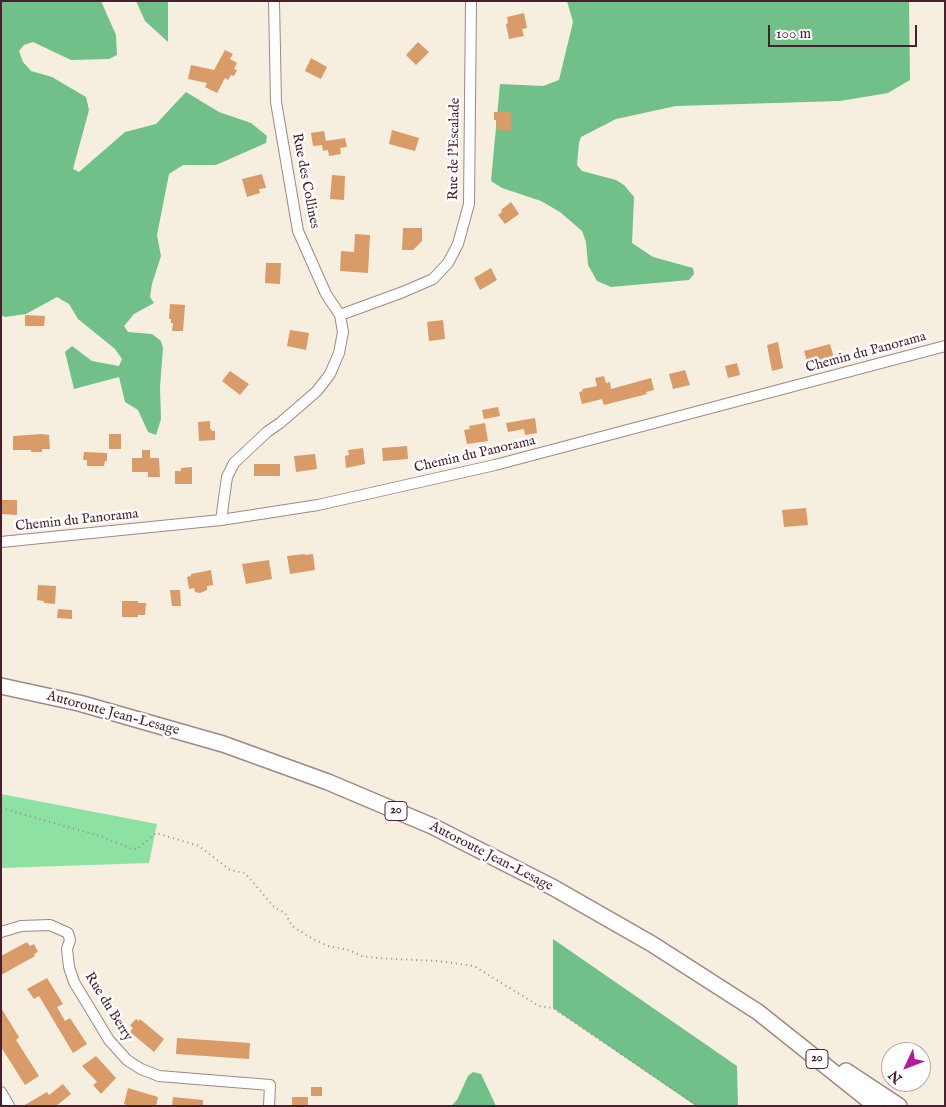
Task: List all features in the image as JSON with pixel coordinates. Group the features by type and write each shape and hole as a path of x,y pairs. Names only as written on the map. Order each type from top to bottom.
{"highway":[{"name":"Autoroute Jean-Lesage","path":"1,686 79,703 223,744 328,782 432,826 554,888 652,944 758,1012 876,1106"},
{"path":"758,1012 899,1106"}],"street":[{"name":"Rue des Collines","path":"221,520 227,478 234,463 267,432 317,391 330,374 339,353 343,332 340,315 326,294 298,231 276,102 274,1"},
{"name":"Rue de l'Escalade","path":"340,315 403,292 432,278 448,263 458,244 469,204 471,1"},
{"name":"Chemin du Panorama","path":"1,542 221,520 318,504 495,465 945,346"},
{"name":"Rue du Berry","path":"1,932 21,926 50,925 68,933 70,940 67,949 69,967 74,982 110,1040 127,1060 141,1069 159,1076 270,1085 269,1106"},
{"path":"1,1092 9,1106"}],"path":[{"path":"1,808 100,836 132,849 137,849 156,832 199,846 230,870 245,873 275,908 285,914 292,926 312,939 362,956 438,961 474,966 539,1006 553,1008 698,1106"}],"green space":[{"path":"1,1 101,1 116,35 117,55 109,59 71,60 33,42 24,45 19,51 23,62 31,71 52,77 86,97 89,110 73,169 79,172 125,132 156,124 186,92 219,112 251,123 267,136 266,143 216,165 183,165 169,174 157,235 161,256 150,297 154,303 134,314 124,326 128,332 152,334 161,341 163,348 160,387 161,419 156,435 148,432 138,410 125,402 119,377 74,389 65,352 72,346 92,361 119,366 122,359 115,349 78,319 69,304 57,297 26,314 5,317 1,315"},
{"path":"136,1 168,1 168,42 145,21"},
{"path":"567,1 909,1 910,80 888,93 840,101 676,106 616,119 581,137 577,165 582,171 616,180 624,185 634,197 632,243 653,257 693,268 694,274 689,280 611,287 597,281 588,265 586,242 582,231 560,212 541,201 502,188 491,181 500,84 543,86 559,80 573,22"},
{"path":"1,794 157,824 149,863 1,868"},
{"path":"553,939 737,1066 738,1106 696,1106 553,1008"},
{"path":"473,1072 481,1074 496,1106 451,1106 457,1100 468,1076"}],"building":[{"path":"524,13 527,28 522,29 524,36 509,39 506,24 508,23 507,17"},
{"path":"418,42 429,52 416,65 406,55"},
{"path":"225,50 233,54 230,59 237,63 234,69 237,70 234,76 231,75 228,80 225,78 217,93 205,87 207,83 188,79 191,65 214,70"},
{"path":"311,58 327,67 321,79 305,71"},
{"path":"494,112 511,112 511,131 497,130"},
{"path":"392,130 419,138 415,151 389,144"},
{"path":"324,131 326,141 345,138 347,147 340,148 341,154 329,156 328,150 323,151 322,145 313,146 311,133"},
{"path":"262,174 266,188 259,189 260,193 247,197 242,179"},
{"path":"332,175 345,176 344,200 330,199"},
{"path":"511,202 519,214 505,224 498,215"},
{"path":"403,228 422,228 422,241 413,250 402,250"},
{"path":"355,234 370,235 368,273 340,271 341,251 354,252"},
{"path":"266,263 281,263 280,284 265,283"},
{"path":"491,268 497,280 480,290 474,278"},
{"path":"170,304 185,305 183,331 172,331 173,323 169,319"},
{"path":"25,315 45,316 44,326 25,326"},
{"path":"443,320 445,339 429,341 427,322"},
{"path":"290,330 309,333 306,350 287,346"},
{"path":"778,342 783,368 772,371 767,345"},
{"path":"830,344 834,358 808,365 804,351"},
{"path":"737,363 740,375 728,378 725,366"},
{"path":"685,370 690,385 673,389 669,374"},
{"path":"230,371 249,384 240,395 222,381"},
{"path":"604,376 606,383 610,382 611,389 651,378 654,390 646,392 647,394 604,405 602,399 582,404 579,392 583,391 582,389 597,386 595,378"},
{"path":"498,407 500,416 484,419 482,410"},
{"path":"535,418 537,433 525,435 524,429 508,432 506,423"},
{"path":"210,421 210,428 212,431 215,431 215,440 199,441 198,422"},
{"path":"485,423 488,441 467,444 464,430 470,429 469,426"},
{"path":"109,434 121,434 121,449 109,449"},
{"path":"49,435 50,449 42,449 42,452 13,450 13,436"},
{"path":"407,446 408,459 383,461 382,448"},
{"path":"363,448 365,464 346,468 345,456 349,455 348,450"},
{"path":"142,450 150,450 150,458 159,458 160,477 148,477 148,472 132,472 132,458 142,458"},
{"path":"84,452 107,453 107,461 105,461 104,466 87,466 87,460 83,460"},
{"path":"315,454 317,469 296,472 294,456"},
{"path":"254,464 280,464 280,476 254,476"},
{"path":"192,467 192,484 175,484 175,471 181,471 181,468"},
{"path":"1,500 17,500 17,515 1,514"},
{"path":"806,508 808,525 784,527 782,510"},
{"path":"313,554 315,570 290,574 287,556"},
{"path":"269,560 272,579 246,584 242,564"},
{"path":"211,570 213,585 207,586 207,590 200,593 195,592 194,588 189,589 187,577 191,576 191,574"},
{"path":"38,585 56,586 55,604 37,600"},
{"path":"170,590 180,590 181,606 172,606"},
{"path":"122,601 146,603 145,615 122,617"},
{"path":"58,609 72,610 72,619 57,618"},
{"path":"27,942 30,946 34,944 38,952 34,954 35,956 1,975 1,956"},
{"path":"47,978 63,1004 57,1007 65,1021 70,1018 87,1044 73,1053 39,996 34,999 27,989"},
{"path":"1,1008 19,1037 16,1040 39,1076 25,1085 1,1047"},
{"path":"136,1019 139,1021 140,1019 164,1039 154,1052 130,1032 133,1028 130,1025"},
{"path":"177,1038 250,1043 249,1059 176,1054"},
{"path":"96,1056 116,1078 101,1094 93,1085 97,1082 82,1066"},
{"path":"63,1084 71,1094 56,1106 23,1106 47,1092 49,1095"},
{"path":"311,1087 322,1087 322,1096 311,1096"},
{"path":"128,1088 158,1097 156,1106 129,1106 124,1104"},
{"path":"173,1097 203,1100 203,1106 172,1106"},
{"path":"292,1097 308,1097 308,1106 292,1106"}]}
